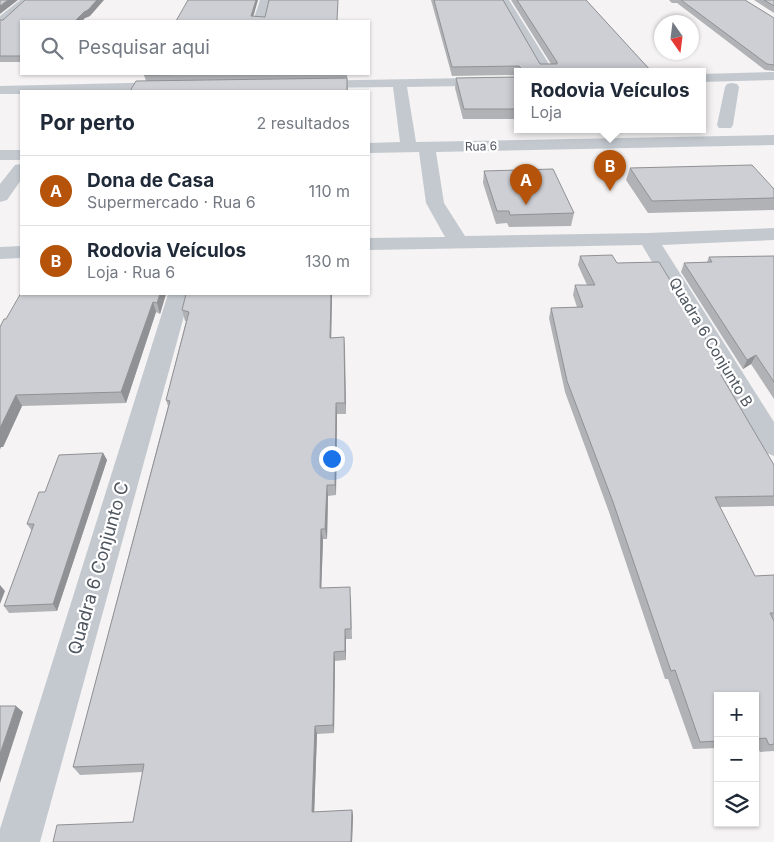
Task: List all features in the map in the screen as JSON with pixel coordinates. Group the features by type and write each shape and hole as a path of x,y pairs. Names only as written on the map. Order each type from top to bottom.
{"street":[{"path":"0,22 26,0"},
{"path":"259,20 265,0"},
{"path":"504,0 545,68"},
{"path":"706,79 732,82 774,76"},
{"path":"296,84 514,81"},
{"path":"706,90 726,90 732,82"},
{"path":"725,125 732,82"},
{"path":"399,83 435,203 458,242"},
{"path":"0,90 181,85"},
{"name":"Rua 6","path":"370,148 773,141"},
{"path":"0,155 20,154"},
{"path":"0,196 20,171"},
{"path":"370,244 648,239 774,234"},
{"name":"Quadra 6 Conjunto B","path":"648,239 774,445"},
{"path":"0,253 20,252"},
{"name":"Quadra 6 Conjunto C","path":"18,842 179,295"}],"building":[{"path":"0,0 8,0 0,6"},
{"path":"25,0 97,0 76,20 20,20 20,56 0,56 0,20 3,20"},
{"path":"188,0 256,0 251,16 265,17 269,0 338,0 337,20 177,20"},
{"path":"434,0 503,0 540,64 557,64 517,0 586,0 648,68 521,68 519,66 452,67"},
{"path":"681,0 745,0 774,18 774,65 767,64"},
{"path":"764,0 774,0 774,6"},
{"path":"514,77 514,109 464,109 456,78"},
{"path":"347,78 347,90 131,90 136,81"},
{"path":"752,165 774,189 774,198 652,201 630,168"},
{"path":"553,169 574,213 510,215 509,211 497,211 484,171"},
{"path":"612,255 617,263 659,262 726,372 721,375 774,465 774,496 715,497 755,576 774,575 774,613 770,613 774,621 774,744 769,745 766,738 759,739 759,692 714,692 714,741 700,742 675,670 671,671 613,502 567,381 551,308 583,307 575,285 595,285 580,256"},
{"path":"774,256 774,382 756,355 747,360 684,263 712,262 709,257"},
{"path":"20,295 160,295 157,303 153,302 121,392 16,395 0,428 0,327 4,319 6,319"},
{"path":"186,295 331,295 330,338 344,337 345,403 336,403 335,485 327,485 325,529 321,529 320,588 350,587 351,629 345,629 345,651 334,652 333,725 315,726 312,812 352,810 351,842 53,842 57,825 133,822 144,764 73,767 170,401 166,400 189,312 182,310"},
{"path":"103,453 53,604 4,606 34,524 27,524 39,492 45,492 59,455"},
{"path":"0,706 16,706 0,754"}],"place":[{"name":"Rodovia Veículos","path":"610,191"},
{"name":"Dona de Casa","path":"526,205"}]}
